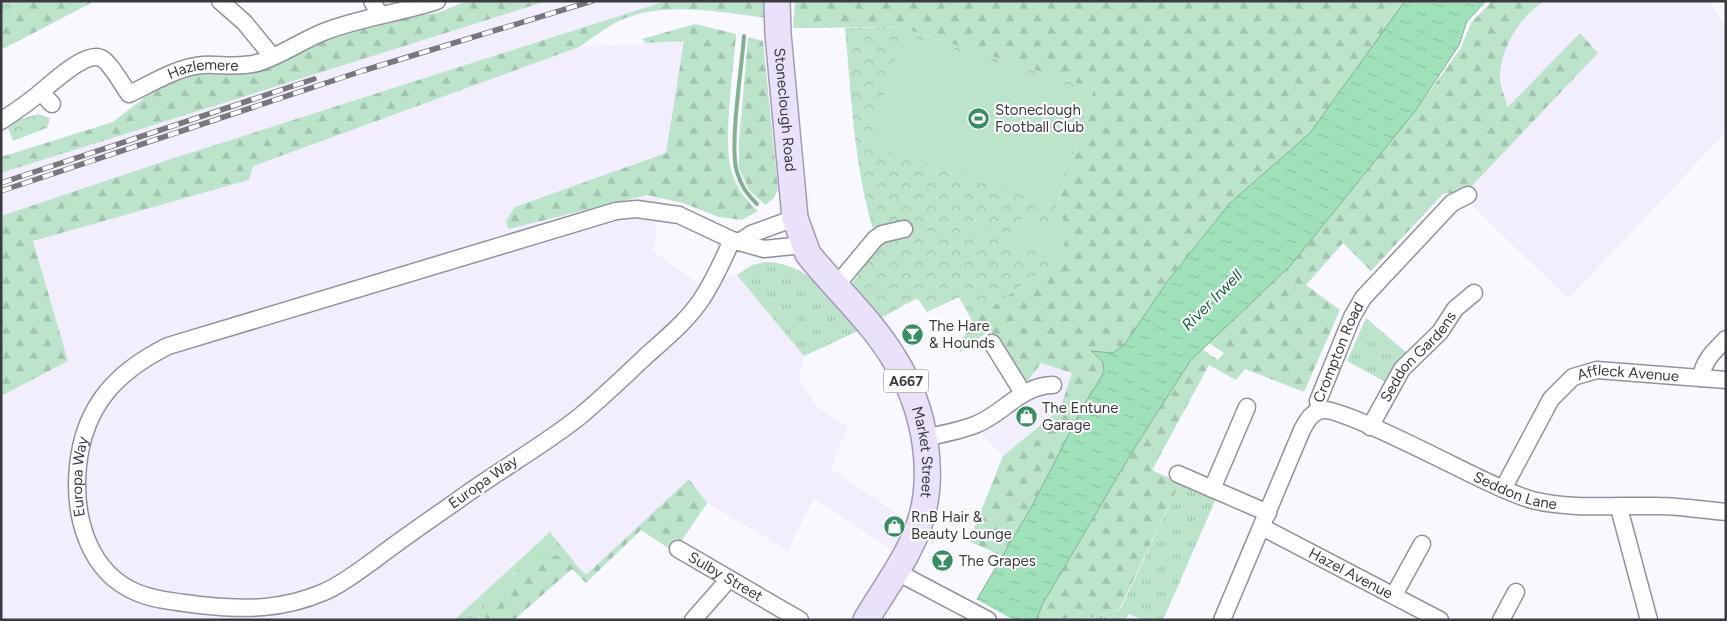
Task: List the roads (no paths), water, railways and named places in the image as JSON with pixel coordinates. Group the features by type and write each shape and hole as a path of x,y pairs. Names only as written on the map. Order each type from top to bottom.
{"main road":[{"name":"Stoneclough Road","path":"777,1 778,34 795,218"},
{"name":"Market Street","path":"795,218 808,254 877,335 895,360 909,387 924,438 927,479 924,506 917,532 866,620"}],"street":[{"path":"220,1 244,22 272,56"},
{"name":"Hazlemere","path":"1,121 47,98 65,72 92,57 100,57 106,61 129,94 177,71 203,65 231,66 257,63 325,32 366,17 376,8 405,11 437,1"},
{"name":"Crompton Road","path":"1222,620 1302,430 1310,416 1320,410 1318,401 1352,317 1363,298 1452,203 1468,195"},
{"name":"Europa Way","path":"737,240 700,301 677,328 578,418 467,493 352,576 326,591 298,602 248,609 157,600 121,585 104,571 90,549 81,523 78,468 81,443 90,416 113,383 129,369 168,346 616,211 636,209 679,215 764,250 803,244"},
{"path":"737,240 795,218"},
{"path":"835,287 875,239 882,234 904,230"},
{"name":"Seddon Gardens","path":"1370,426 1402,369 1440,332 1455,309 1476,291"},
{"path":"1701,378 1702,369 1708,357 1726,339"},
{"path":"992,343 1023,393"},
{"name":"Affleck Avenue","path":"1504,489 1551,399 1573,377 1597,370 1726,380"},
{"path":"924,438 978,424 1023,393 1040,385 1053,385"},
{"path":"1212,489 1247,407"},
{"name":"Seddon Lane","path":"1320,410 1330,411 1370,426 1531,500 1619,508 1658,506 1726,512"},
{"name":"Hazel Avenue","path":"1178,474 1212,489 1440,620"},
{"path":"1619,508 1649,620"},
{"path":"1394,595 1422,544"},
{"name":"Sulby Street","path":"678,549 800,620"},
{"path":"895,571 988,620"},
{"path":"693,620 729,579"},
{"path":"1501,620 1516,592"}],"water":[{"name":"River Irwell","path":"1405,1 1486,1 1467,21 1459,45 1416,110 1291,265 1190,361 1134,449 1042,605 1036,620 965,620 1033,504 1083,407 1104,372 1103,362 1091,351 1113,353 1125,344 1167,282 1230,203 1310,133"}],"waterway":[{"path":"744,36 735,126 735,160 742,186 757,204"}],"railway":[{"path":"1,191 362,71 592,1"},
{"path":"1,183 314,79"}],"place":[{"name":"Stoneclough Football Club","path":"979,119"},
{"name":"The Hare & Hounds","path":"913,335"},
{"name":"The Entune Garage","path":"1026,417"},
{"name":"RnB Hair & Beauty Lounge","path":"895,526"},
{"name":"The Grapes","path":"943,561"}]}
